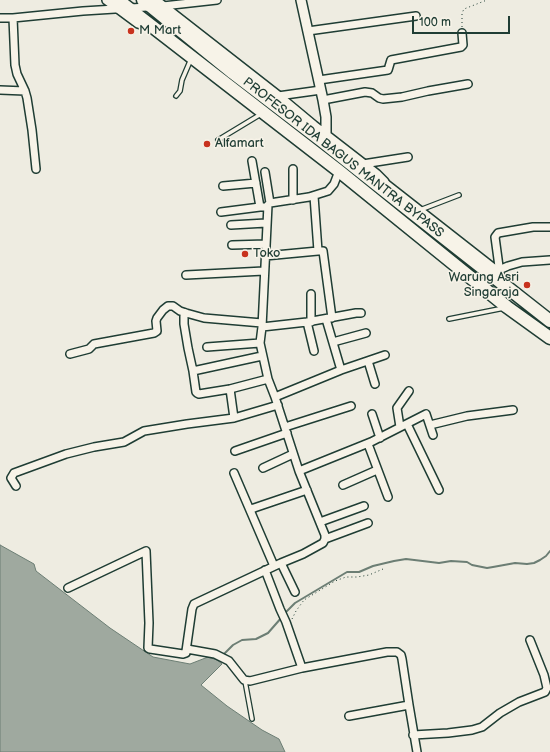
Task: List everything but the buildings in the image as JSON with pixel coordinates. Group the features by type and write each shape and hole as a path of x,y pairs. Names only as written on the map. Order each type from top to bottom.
{"highway":[{"name":"PROFESOR IDA BAGUS MANTRA BYPASS","path":"153,3 233,73 325,139 337,154 390,196 500,275 550,320"},
{"name":"PROFESOR IDA BAGUS MANTRA BYPASS","path":"122,6 154,28 263,112 507,307 550,338"},
{"path":"334,168 337,154"}],"street":[{"path":"107,0 122,6"},
{"path":"0,18 13,18 153,3 217,0"},
{"path":"301,0 326,117 325,139"},
{"path":"153,3 278,96 325,139 376,174 500,275"},
{"path":"308,32 416,16"},
{"path":"13,18 16,74 27,98 36,169"},
{"path":"319,80 388,70 391,60 461,47 463,45 462,33"},
{"path":"323,100 365,92 372,93 383,99 402,97 468,84"},
{"path":"0,90 25,91"},
{"path":"278,96 321,90"},
{"path":"362,164 408,157"},
{"path":"252,161 256,183 266,206"},
{"path":"221,212 266,206 314,196 330,189 334,184 334,168"},
{"path":"293,170 293,200"},
{"path":"265,172 266,244 260,343 262,356 268,379 278,405 293,454 326,538 325,540"},
{"path":"384,182 390,196"},
{"path":"223,186 256,183"},
{"path":"314,196 318,251"},
{"path":"231,225 266,223"},
{"path":"500,275 495,237 498,233 533,227 550,227"},
{"path":"232,245 266,244"},
{"path":"265,256 318,251 323,252 329,318 333,342 341,370"},
{"path":"500,275 508,266 522,262 550,260"},
{"path":"186,275 264,271"},
{"path":"311,294 309,322 314,351"},
{"path":"70,354 89,349 94,344 154,333 157,331 157,318 168,306 173,306 186,313 218,320 262,326 309,322 361,313"},
{"path":"186,313 184,316 184,324 197,394 230,389 268,379"},
{"path":"333,342 366,333"},
{"path":"208,347 260,343"},
{"path":"275,398 341,370 385,355"},
{"path":"193,371 262,356"},
{"path":"368,361 376,384"},
{"path":"230,389 234,418"},
{"path":"400,427 397,408 409,391"},
{"path":"16,486 11,478 14,473 66,454 94,446 124,442 144,431 234,418 278,405"},
{"path":"235,451 319,417 351,406"},
{"path":"430,425 468,416 513,410"},
{"path":"372,414 380,438"},
{"path":"299,471 368,444 426,414 433,435"},
{"path":"407,424 438,490"},
{"path":"368,444 388,497"},
{"path":"263,468 293,454"},
{"path":"343,485 377,470"},
{"path":"234,473 274,566"},
{"path":"250,510 307,490"},
{"path":"320,522 364,506"},
{"path":"68,588 146,551 148,648 183,654 186,653 187,649 192,608 194,604 302,554 323,543 325,540 368,523"},
{"path":"281,563 295,592"},
{"path":"265,570 302,668"},
{"path":"413,735 448,733 472,730 482,727 500,713 519,702 545,692 547,688 544,675 530,640"},
{"path":"187,649 215,654 229,661 244,680 252,681 302,668 387,652 397,652 402,655 408,705 416,752"},
{"path":"348,716 408,705"}],"lane":[{"path":"176,96 180,91 182,80 192,58"},
{"path":"218,140 263,112"},
{"path":"420,210 459,195"},
{"path":"449,319 507,307"},
{"path":"244,680 252,719"}],"path":[{"path":"462,33 462,11 487,0"},
{"path":"286,624 304,600 335,581 346,577 369,575 383,569"}],"shaded area":[{"path":"0,545 34,564 36,571 110,628 153,657 190,664 208,657 217,660 222,664 201,685 227,706 262,730 279,739 285,752 0,752"}],"waterway":[{"path":"285,613 295,603 347,572 359,572 373,566 394,561 406,559 439,563 451,561 467,562 472,565 487,568 515,563 534,563 546,556 550,551"},
{"path":"223,655 233,645 242,640 256,639 268,633 282,617"}],"place":[{"name":"M Mart","path":"131,31"},
{"name":"Alfamart","path":"207,144"},
{"name":"Toko","path":"245,254"},
{"name":"Warung Asri Singaraja","path":"527,285"}]}
